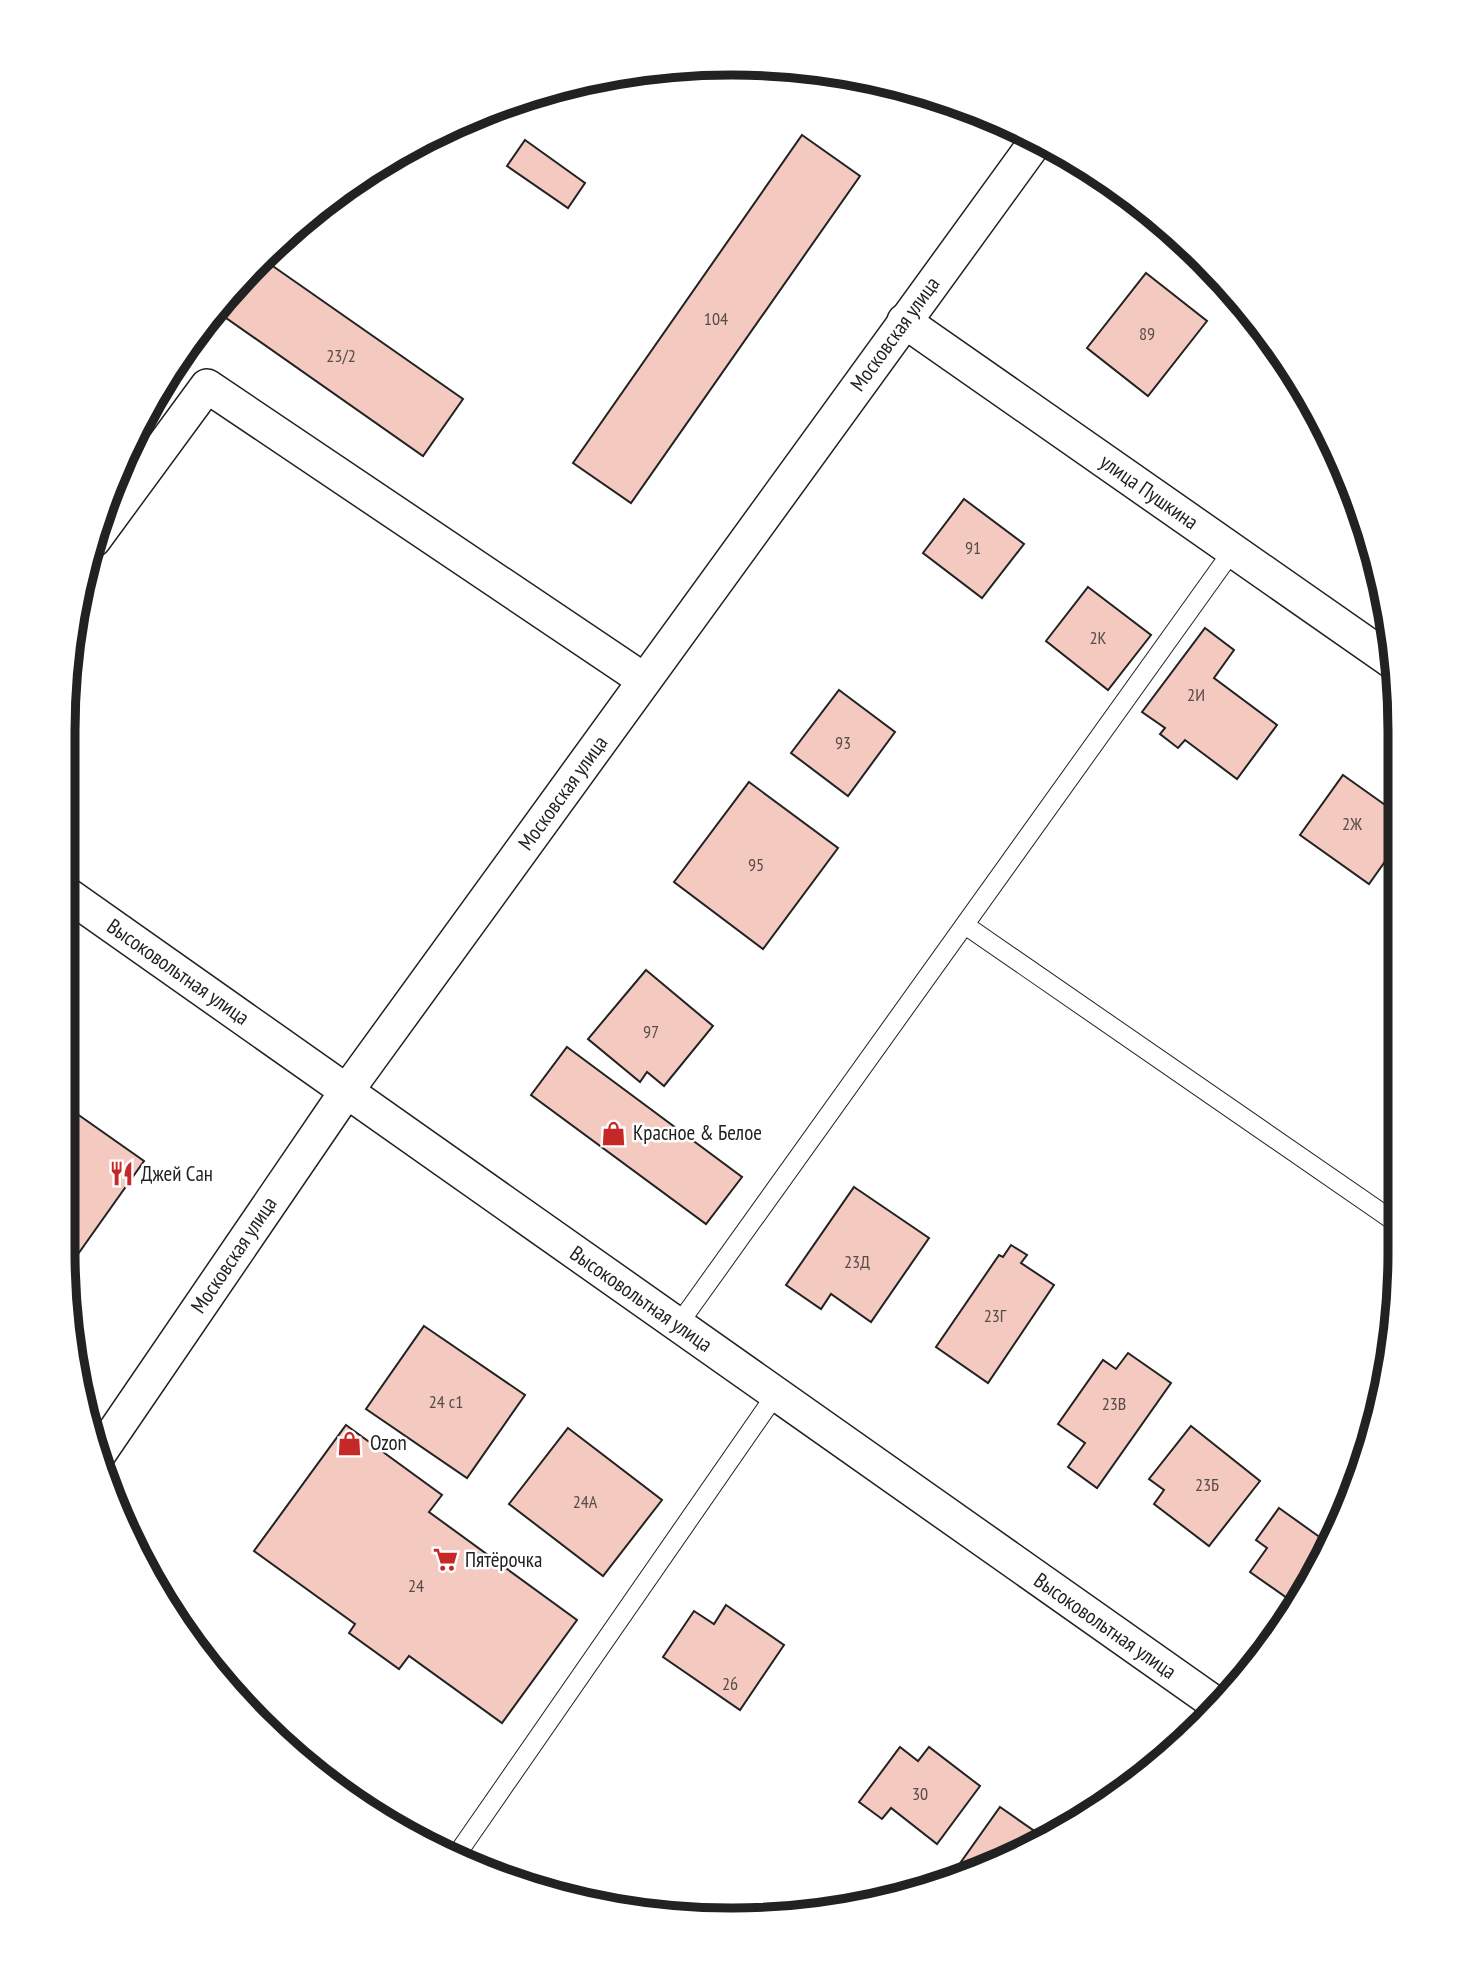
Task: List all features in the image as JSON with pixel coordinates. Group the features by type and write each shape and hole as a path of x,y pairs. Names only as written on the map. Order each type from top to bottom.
{"street":[{"name":"Московская улица","path":"105,1445 346,1091 1031,148"},
{"name":"улица Пушкина","path":"904,321 1383,655"},
{"path":"112,515 206,386 644,680"},
{"name":"Высоковольтная улица","path":"75,900 1210,1700"}],"lane":[{"path":"678,1325 1233,550"},
{"path":"965,925 1388,1217"},
{"path":"460,1849 775,1394"}],"building":[{"path":"802,135 860,176 631,503 573,463"},
{"path":"525,140 585,183 568,208 507,166"},
{"path":"270,264 463,399 423,456 224,316"},
{"path":"1146,273 1207,321 1148,396 1087,348"},
{"path":"964,499 1024,544 982,598 923,553"},
{"path":"1088,587 1151,635 1108,690 1046,641"},
{"path":"1205,628 1234,650 1214,678 1277,725 1237,779 1185,740 1178,748 1160,734 1165,728 1142,712"},
{"path":"839,690 895,732 848,796 791,753"},
{"path":"1343,775 1388,807 1388,857 1369,884 1300,835"},
{"path":"749,782 838,848 763,949 674,882"},
{"path":"646,970 713,1026 664,1086 647,1072 640,1082 588,1039"},
{"path":"567,1047 742,1177 706,1224 531,1095"},
{"path":"75,1112 144,1161 75,1258"},
{"path":"854,1187 929,1238 871,1322 831,1294 821,1309 786,1285"},
{"path":"1011,1245 1027,1255 1021,1263 1054,1285 988,1383 936,1347 999,1255 1003,1257"},
{"path":"424,1326 525,1395 467,1478 366,1409"},
{"path":"1128,1353 1171,1383 1097,1488 1068,1467 1085,1443 1058,1424 1103,1360 1116,1369"},
{"path":"346,1425 442,1495 429,1512 577,1620 502,1723 409,1656 399,1669 349,1633 355,1624 254,1551"},
{"path":"1191,1426 1260,1481 1209,1546 1154,1504 1164,1490 1149,1479"},
{"path":"568,1428 662,1500 603,1576 509,1504"},
{"path":"1279,1508 1322,1538 1288,1599 1250,1572 1267,1548 1256,1540"},
{"path":"726,1605 784,1645 740,1710 663,1657 694,1611 714,1624"},
{"path":"900,1747 918,1761 929,1747 980,1786 937,1844 891,1808 882,1819 859,1802"},
{"path":"1000,1807 1036,1832 983,1858 957,1867"}],"place":[{"name":"Красное & Белое","path":"613,1133"},
{"name":"Джей Сан","path":"121,1174"},
{"name":"Ozon","path":"350,1443"},
{"name":"Пятёрочка","path":"445,1560"}]}
